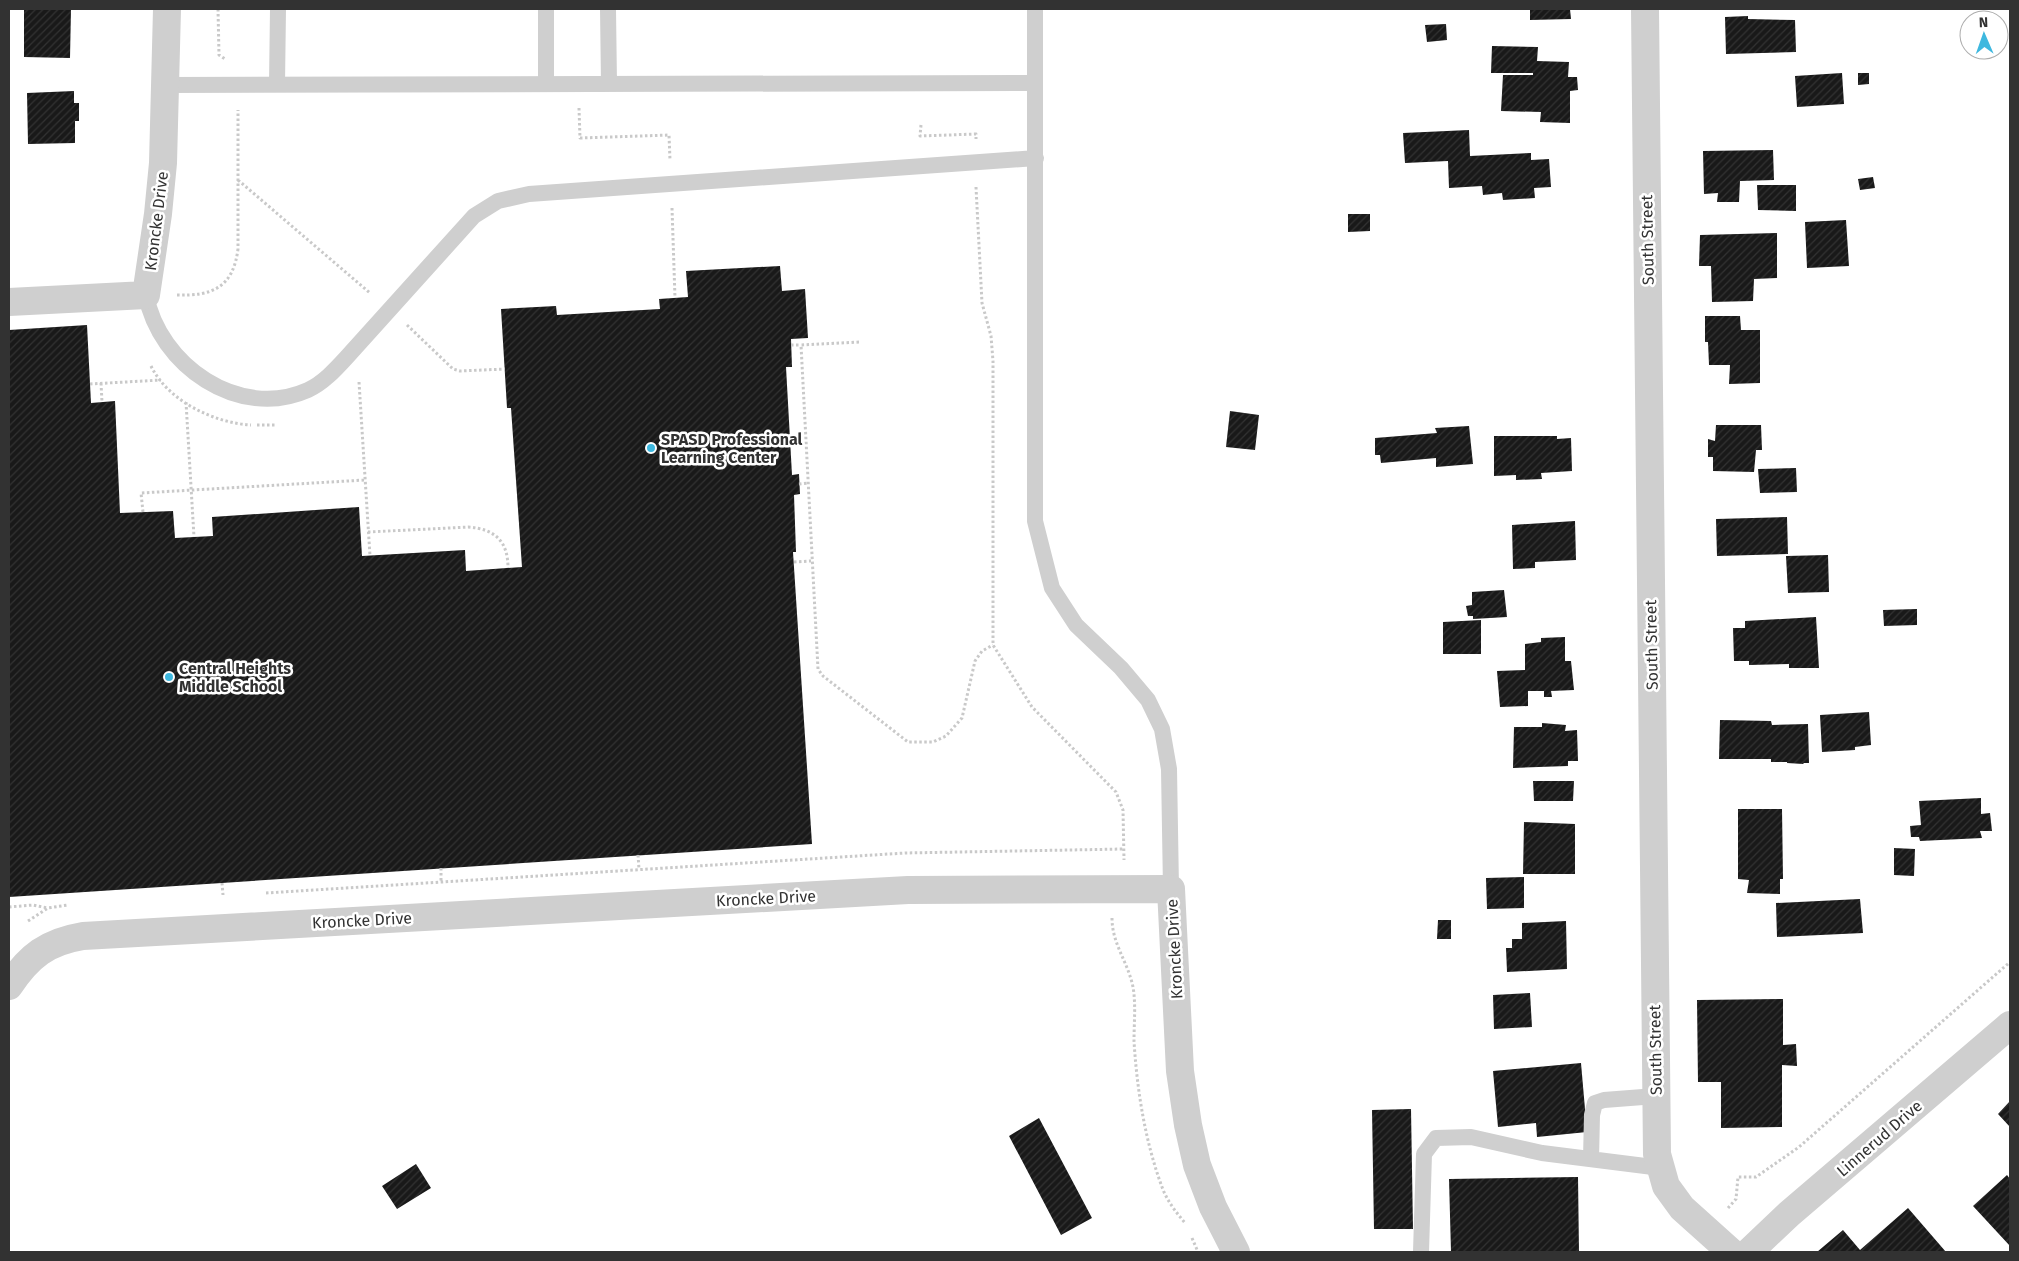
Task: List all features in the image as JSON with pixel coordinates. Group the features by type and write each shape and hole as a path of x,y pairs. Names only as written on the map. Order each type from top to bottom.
{"street":[{"name":"Kroncke Drive","path":"146,295 158,214 163,163 167,9"},
{"name":"South Street","path":"1645,9 1656,1154 1666,1186 1682,1208 1731,1252"},
{"path":"9,302 146,295"},
{"name":"Kroncke Drive","path":"9,986 29,961 44,947 63,939 83,936 908,890 1171,889 1180,1071 1188,1125 1197,1165 1213,1207 1236,1252"},
{"name":"Linnerud Drive","path":"1749,1252 1789,1214 2010,1025"}],"lane":[{"path":"278,9 278,84"},
{"path":"546,9 546,84"},
{"path":"608,9 609,84"},
{"path":"1035,9 1035,521 1052,588 1076,625 1121,668 1148,700 1162,728 1169,769 1171,889"},
{"path":"165,84 1035,83"},
{"path":"146,295 149,311 164,340 190,369 223,390 269,399 289,397 309,390 324,379 346,358 474,216 498,201 514,196 1036,158"},
{"path":"1591,1159 1592,1115 1596,1103 1604,1100 1656,1096"},
{"path":"1421,1252 1424,1154 1436,1138 1471,1137 1542,1153 1661,1168"}],"path":[{"path":"146,295 203,295 223,283 231,271 237,256 237,59 222,58 219,54 218,9"},
{"path":"921,125 920,136 976,134 976,188 982,303 991,336 993,361 993,645 1032,707 1116,792 1123,810 1124,889 1112,919 1112,931 1115,943 1128,966 1133,988 1134,1042 1142,1109 1162,1189 1173,1208 1186,1224"},
{"path":"238,180 390,310 453,369 460,371 505,369"},
{"path":"966,189 986,187"},
{"path":"662,209 682,208"},
{"path":"791,345 860,342"},
{"path":"801,345 818,669 823,676 908,742 933,742 946,736 962,718 975,660 982,651 993,645"},
{"path":"149,362 161,380 186,402 219,419 245,425 269,426 283,423"},
{"path":"90,384 161,380"},
{"path":"359,381 370,556"},
{"path":"101,383 102,402"},
{"path":"186,402 194,537"},
{"path":"143,512 141,493 365,480"},
{"path":"799,484 808,483"},
{"path":"368,532 468,526 484,529 492,533 504,544 508,568"},
{"path":"794,562 811,561"},
{"path":"262,893 905,853 1124,849"},
{"path":"638,855 639,869"},
{"path":"441,868 441,882"},
{"path":"222,883 223,895"},
{"path":"213,896 233,895"},
{"path":"9,907 33,905 48,908 71,905"},
{"path":"23,926 48,908"},
{"path":"1736,1199 1738,1177 1756,1176 1799,1148 2010,962"},
{"path":"1189,1232 1198,1252"}],"building":[{"path":"24,9 71,9 70,58 24,57"},
{"path":"1530,9 1570,9 1571,19 1530,20"},
{"path":"1748,16 1748,19 1795,20 1796,52 1726,54 1725,17"},
{"path":"1446,24 1447,40 1427,42 1425,25"},
{"path":"1492,46 1538,47 1537,61 1569,62 1568,77 1577,77 1578,90 1570,91 1570,123 1540,122 1541,112 1501,111 1503,75 1533,75 1533,73 1491,73"},
{"path":"1842,73 1844,104 1797,107 1795,76"},
{"path":"1858,73 1869,73 1869,84 1858,85"},
{"path":"74,91 74,103 79,103 79,121 75,121 75,143 28,144 27,93"},
{"path":"1469,130 1470,156 1531,153 1531,160 1549,159 1551,187 1534,188 1535,198 1503,200 1502,193 1483,195 1482,186 1449,188 1448,161 1405,163 1403,133"},
{"path":"1773,150 1774,180 1740,181 1739,202 1717,202 1718,193 1704,194 1703,151"},
{"path":"1873,177 1875,188 1860,190 1858,179"},
{"path":"1757,185 1796,185 1796,211 1758,210"},
{"path":"1348,214 1370,214 1370,231 1348,232"},
{"path":"1846,220 1849,266 1807,268 1805,222"},
{"path":"1777,233 1777,278 1754,279 1753,301 1712,302 1711,266 1699,266 1700,235"},
{"path":"780,266 782,291 805,289 808,338 791,339 792,367 786,367 792,475 799,474 800,494 794,495 796,552 793,552 812,844 9,897 9,330 87,325 91,403 115,401 120,513 173,511 175,538 213,536 212,517 359,507 362,556 465,550 466,571 522,567 511,408 507,408 501,309 556,306 557,315 660,309 659,299 688,297 686,271"},
{"path":"1705,316 1740,316 1741,330 1760,330 1760,383 1729,384 1730,365 1709,365 1708,342 1705,342"},
{"path":"1230,411 1259,415 1255,450 1226,447"},
{"path":"1716,425 1761,425 1762,450 1756,450 1754,472 1713,471 1713,457 1708,457 1708,439 1715,441"},
{"path":"1469,426 1473,464 1436,467 1436,458 1381,463 1380,455 1375,455 1375,438 1437,433 1435,428"},
{"path":"1494,436 1557,436 1557,439 1571,438 1572,471 1541,473 1542,479 1516,480 1516,475 1494,476"},
{"path":"1796,468 1797,492 1760,493 1758,469"},
{"path":"1787,517 1788,554 1717,556 1716,519"},
{"path":"1575,521 1576,560 1535,562 1535,568 1513,569 1512,525"},
{"path":"1828,555 1829,592 1788,593 1786,556"},
{"path":"1504,590 1507,617 1473,619 1473,616 1468,616 1466,606 1472,605 1472,592"},
{"path":"1917,609 1917,625 1884,626 1883,610"},
{"path":"1816,617 1819,668 1789,668 1789,664 1749,665 1749,661 1734,661 1733,628 1745,628 1745,621"},
{"path":"1481,620 1481,654 1443,654 1443,622"},
{"path":"1565,637 1565,661 1571,661 1574,690 1551,691 1552,697 1544,697 1544,691 1528,691 1528,706 1500,707 1497,671 1525,670 1525,644 1541,642 1541,638"},
{"path":"1869,712 1871,745 1855,747 1855,750 1822,752 1820,715"},
{"path":"1720,720 1771,721 1772,725 1808,724 1809,763 1771,762 1771,759 1719,759"},
{"path":"1542,723 1566,725 1565,731 1577,730 1578,761 1568,761 1568,766 1513,768 1514,727 1542,727"},
{"path":"1533,781 1574,781 1573,801 1534,801"},
{"path":"1981,798 1981,814 1990,813 1992,831 1980,831 1982,838 1920,841 1919,837 1911,837 1910,826 1921,825 1919,801"},
{"path":"1738,809 1782,809 1783,879 1780,879 1780,894 1747,893 1749,880 1738,879"},
{"path":"1524,822 1575,824 1575,874 1523,874"},
{"path":"1894,848 1915,849 1914,876 1894,875"},
{"path":"1524,877 1524,908 1487,909 1486,878"},
{"path":"1860,899 1863,933 1777,937 1776,903"},
{"path":"1438,920 1451,920 1451,939 1437,939"},
{"path":"1566,921 1567,969 1507,972 1506,948 1512,948 1512,939 1522,939 1522,923"},
{"path":"1530,993 1532,1027 1494,1029 1493,995"},
{"path":"1783,999 1783,1045 1796,1044 1797,1066 1782,1065 1782,1127 1721,1128 1721,1082 1698,1082 1697,1000"},
{"path":"1581,1063 1587,1132 1537,1137 1536,1123 1498,1127 1493,1071"},
{"path":"2010,1101 2010,1127 1998,1114"},
{"path":"1411,1109 1413,1229 1374,1229 1372,1110"},
{"path":"1039,1118 1092,1218 1061,1235 1009,1136"},
{"path":"416,1164 431,1188 397,1209 382,1186"},
{"path":"2007,1175 2010,1179 2010,1246 1973,1206"},
{"path":"1578,1177 1579,1252 1451,1252 1449,1179"},
{"path":"1908,1208 1946,1252 1817,1252 1843,1230 1860,1250"}],"place":[{"name":"SPASD Professional Learning Center","path":"651,448"},
{"name":"Central Heights Middle School","path":"169,677"}]}
